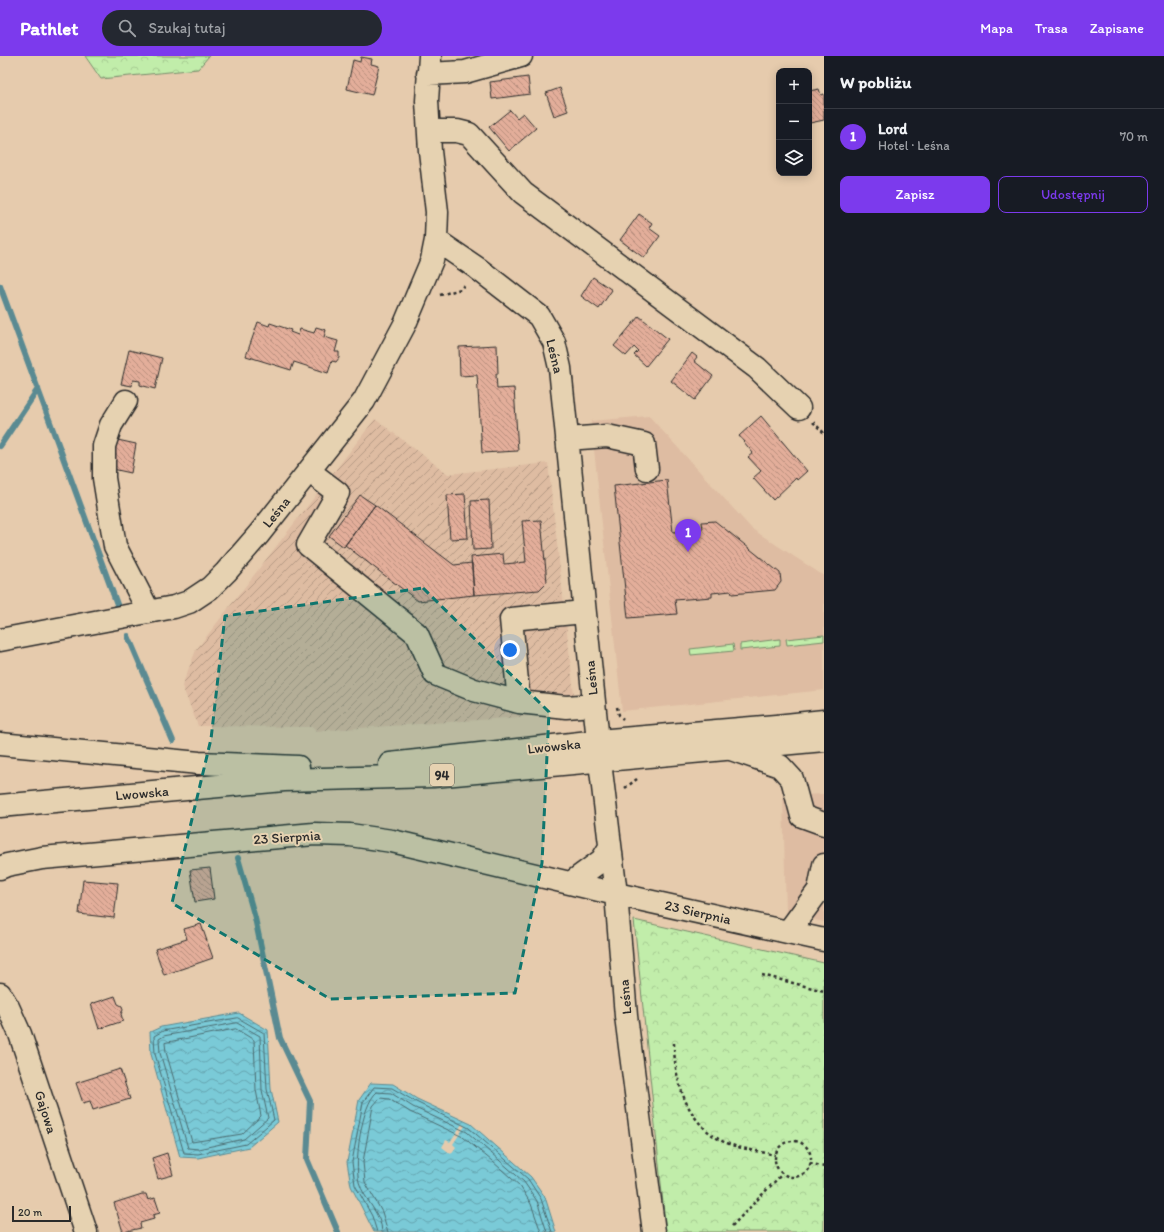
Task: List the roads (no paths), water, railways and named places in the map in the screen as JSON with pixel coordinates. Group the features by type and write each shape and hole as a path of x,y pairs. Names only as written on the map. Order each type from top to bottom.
{"street":[{"path":"429,65 465,72 520,56"},
{"name":"Leśna","path":"0,640 149,612 189,602 210,588 254,540 364,401 383,368 421,287 432,260 436,240 437,212 428,131 429,65"},
{"path":"428,131 457,131 469,134 523,193 757,368 799,408"},
{"name":"Leśna","path":"436,240 477,268 539,316 548,329 558,355 584,612 616,894 626,1016 654,1232"},
{"path":"126,401 111,424 104,446 104,478 115,546 149,612"},
{"path":"567,439 607,436 644,444 647,468"},
{"path":"310,471 338,493 308,546 417,634 435,674 474,690 519,702 566,707 594,704"},
{"path":"519,702 512,619 584,612"},
{"name":"Lwowska","path":"284,780 358,767 639,748 776,726 824,721"},
{"name":"Lwowska","path":"639,748 731,749 824,740"},
{"path":"0,744 199,763 358,767"},
{"path":"731,749 780,766 792,780 802,816 824,824"},
{"name":"Lwowska","path":"0,806 284,780 433,776 599,751"},
{"name":"23 Sierpnia","path":"0,868 7,865 42,858 314,834 350,835 392,841 572,882 616,894 824,940"},
{"path":"572,882 602,860 610,847"},
{"path":"788,932 819,890 824,865"},
{"name":"Gajowa","path":"0,994 8,1007 20,1034 86,1232"}],"water":[{"path":"239,1013 268,1030 271,1089 278,1122 249,1147 198,1158 180,1157 151,1054 150,1032 161,1027"},
{"path":"371,1083 393,1084 417,1099 471,1124 531,1177 545,1197 556,1232 374,1232 351,1186 347,1162 359,1100"}],"waterway":[{"path":"0,286 118,607"},
{"path":"0,446 38,389"},
{"path":"128,636 173,741"},
{"path":"238,858 255,918 280,1038 310,1101 307,1159 338,1232"}],"place":[{"name":"Lord","path":"688,552"}]}
